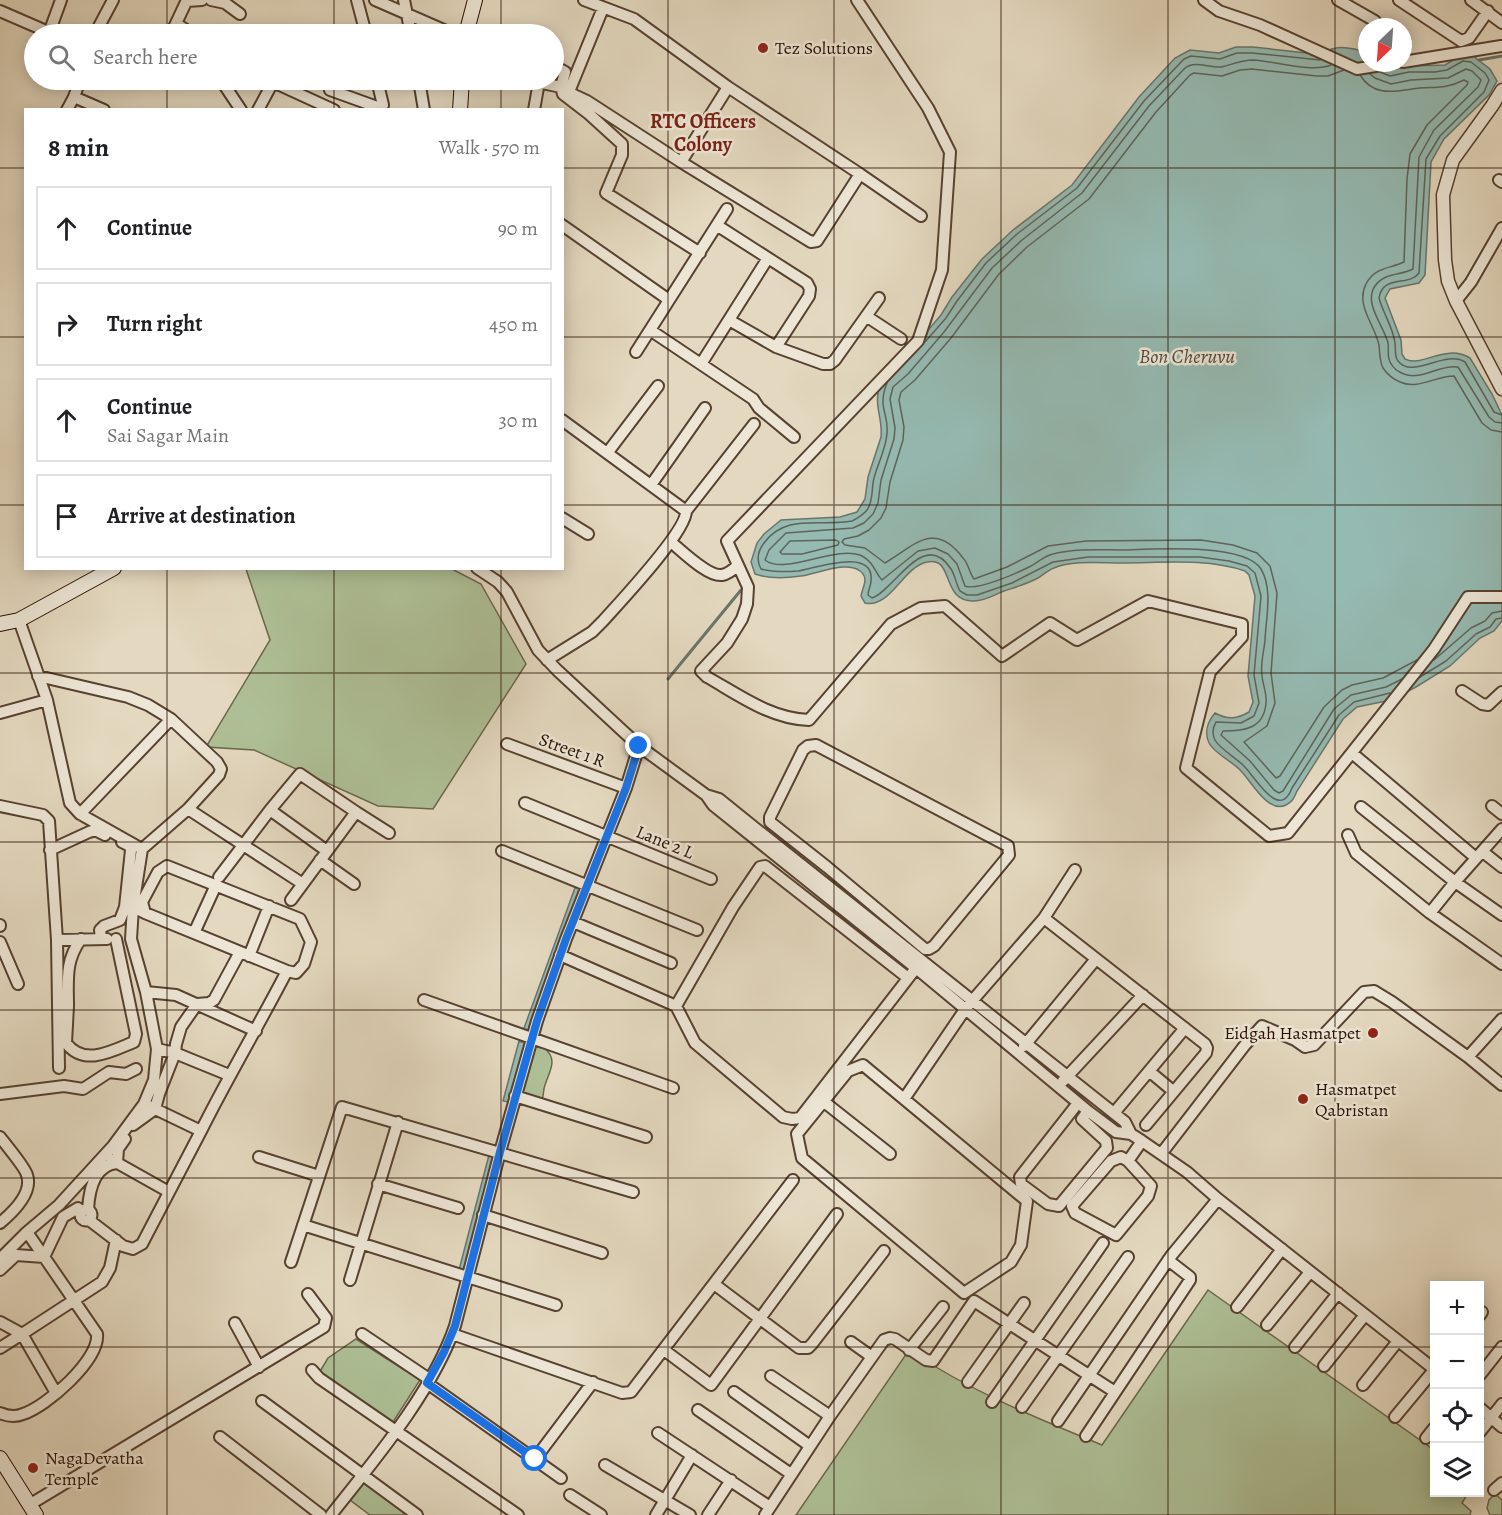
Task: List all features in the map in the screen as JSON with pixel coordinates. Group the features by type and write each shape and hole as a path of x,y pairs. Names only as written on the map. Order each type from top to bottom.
{"main road":[{"path":"469,24 475,0"},
{"path":"460,108 461,90"},
{"path":"0,623 19,620 110,570"},
{"path":"0,1458 32,1510"}],"street":[{"path":"54,24 61,0"},
{"path":"100,24 112,0"},
{"path":"176,24 187,0 202,0"},
{"path":"211,0 225,3 240,14"},
{"path":"357,0 363,24"},
{"path":"375,0 432,24"},
{"path":"404,0 409,24"},
{"path":"584,0 634,19 728,87 921,216"},
{"path":"857,0 928,108 950,152 942,270 918,341 727,541 748,586 747,604 745,612 727,643 701,671 706,676 757,706 785,717 809,720 891,624 921,608 945,606 1002,656 1050,623 1077,640 1148,601 1242,624 1242,638 1210,672 1186,768 1269,836 1288,833 1434,649 1468,597 1502,597"},
{"path":"1204,0 1219,11 1260,25 1358,69"},
{"path":"1338,0 1371,18"},
{"path":"1400,0 1461,41 1469,38 1488,11"},
{"path":"1471,0 1502,23"},
{"path":"564,92 603,8"},
{"path":"0,11 29,24"},
{"path":"1412,61 1501,46"},
{"path":"564,71 564,92"},
{"path":"681,162 728,87"},
{"path":"68,108 76,90"},
{"path":"228,90 240,108"},
{"path":"260,108 269,90"},
{"path":"290,90 330,108"},
{"path":"330,90 363,106"},
{"path":"379,90 383,105 380,108"},
{"path":"421,90 424,108"},
{"path":"534,108 538,90"},
{"path":"559,90 587,100 681,162 814,242 817,241 860,174"},
{"path":"1502,90 1453,160 1443,195 1448,281 1502,389"},
{"path":"564,92 622,144 622,155 606,193 700,253"},
{"path":"74,97 99,108"},
{"path":"636,352 727,209"},
{"path":"564,226 669,300"},
{"path":"718,226 807,283 810,289 809,296 776,347"},
{"path":"1456,301 1472,282 1502,228"},
{"path":"701,364 768,258"},
{"path":"729,320 776,347 823,364 830,364 879,298"},
{"path":"866,316 901,339"},
{"path":"650,330 753,399 759,408 794,437"},
{"path":"608,452 658,386"},
{"path":"651,485 705,408"},
{"path":"564,421 686,511"},
{"path":"547,660 592,632 603,621 671,542 684,524 686,511 754,424"},
{"path":"564,519 588,534"},
{"path":"671,542 705,569 715,574 724,575 738,565"},
{"path":"484,570 507,592 538,650 547,660 639,746 706,795 719,799 766,848 792,870"},
{"path":"19,620 47,700 70,803 81,814 142,849"},
{"path":"1,1255 66,1198 104,1156 144,1104 154,1080 157,1049 146,992 131,939 142,849 188,809 219,775 221,769 217,762 171,719 148,705 128,697 38,676"},
{"path":"1462,691 1482,704 1488,705 1502,692"},
{"path":"0,713 47,700"},
{"path":"81,814 171,719"},
{"name":"Street 1 R","path":"507,744 626,788"},
{"path":"816,745 1003,843 1010,850 1010,855 934,946 929,949 925,949 814,857 770,820 803,750 808,746 816,745"},
{"path":"331,1515 396,1430 428,1381 452,1334 531,1039 560,955 626,788 639,746"},
{"path":"1352,753 1479,855 1502,867"},
{"path":"194,933 218,881 270,810 300,774 389,833"},
{"name":"Lane 2 L","path":"525,803 711,879"},
{"path":"0,806 47,817 49,821 66,1043 74,1050 90,1056 100,1056 134,1042 136,1034 116,939"},
{"path":"1492,806 1502,814"},
{"path":"1362,807 1455,882 1502,915"},
{"path":"188,809 303,884"},
{"path":"270,810 327,850"},
{"path":"291,900 356,812"},
{"path":"743,823 811,875 969,1004 1019,1052 1088,1111 1116,1132 1131,1134 1187,1172 1430,1367"},
{"path":"1431,913 1502,829"},
{"path":"50,850 95,830 130,846 125,907 120,920 100,930 101,939"},
{"path":"1348,835 1356,853 1431,913 1502,964"},
{"path":"676,1006 733,907 760,867 765,866 770,859 766,848"},
{"path":"502,851 697,930"},
{"path":"811,875 814,857"},
{"path":"320,860 354,884"},
{"path":"133,908 145,913 245,954 296,973 304,964 311,942 300,919 218,881 167,866 158,872 142,902 145,913"},
{"path":"765,866 908,978"},
{"path":"776,873 780,867 811,875 916,968 1026,1043 1125,1122 1131,1134"},
{"path":"811,875 827,867"},
{"path":"904,1099 969,1004 1044,918 1075,870"},
{"path":"197,1004 214,1000 245,954 269,906"},
{"path":"1044,918 1185,1028 1207,1048 1206,1053 1146,1125"},
{"path":"573,922 671,963"},
{"path":"59,1068 68,965 81,939"},
{"path":"57,940 131,939"},
{"path":"0,942 18,984"},
{"path":"560,955 676,1006 695,1043 783,1116 792,1119 800,1118 916,968"},
{"path":"1019,1052 1096,959"},
{"path":"66,1198 123,1246 133,1249 142,1244 229,1075 288,971"},
{"path":"1161,1154 1245,1045 1263,1026 1296,1040 1305,1047 1314,1045 1364,992 1374,991 1392,1002 1468,1057 1502,1085"},
{"path":"146,992 176,994 256,1031"},
{"path":"1059,1087 1143,995"},
{"path":"424,1000 673,1088"},
{"path":"117,1163 118,1149 130,1128 155,1109 176,1053 181,1027 197,1004"},
{"path":"1468,1057 1502,1019"},
{"path":"1114,1113 1185,1028"},
{"path":"157,1049 176,1053 229,1075"},
{"path":"863,1065 904,1099 1027,1201 1021,1245 1011,1262 964,1293 802,1158 797,1134 848,1071 863,1065"},
{"path":"0,1094 64,1086 83,1089 108,1072 126,1074 136,1069"},
{"path":"1149,1071 1173,1091"},
{"path":"515,1096 646,1137"},
{"path":"823,1101 890,1154"},
{"path":"1078,1103 1020,1177 1021,1184 1052,1206 1059,1206 1107,1148 1106,1141 1082,1119 1088,1111"},
{"path":"144,1104 201,1131"},
{"path":"291,1262 342,1107 633,1192"},
{"path":"350,1280 398,1122"},
{"path":"0,1137 27,1175 24,1195 17,1207 0,1223"},
{"path":"1128,1161 1142,1141"},
{"path":"104,1156 169,1191"},
{"path":"259,1157 319,1176"},
{"path":"1121,1157 1128,1161 1151,1186 1148,1196 1116,1235 1075,1213 1072,1206 1111,1161 1121,1157"},
{"path":"85,1212 90,1188 99,1173 110,1164 117,1163"},
{"path":"452,1334 622,1393 631,1392 793,1180"},
{"path":"378,1184 458,1208"},
{"path":"1058,1421 1168,1260 1218,1199"},
{"path":"44,1257 63,1217 85,1212"},
{"path":"664,1350 711,1385 837,1214"},
{"path":"483,1215 602,1253"},
{"path":"303,1226 556,1305"},
{"path":"0,1413 16,1416 26,1413 59,1391 81,1368 98,1342 97,1334 27,1232"},
{"path":"0,1348 102,1282 110,1268 116,1240"},
{"path":"993,1402 1103,1243"},
{"path":"1237,1307 1282,1249"},
{"path":"714,1284 799,1348 808,1348 884,1251"},
{"path":"0,1270 16,1255 44,1257"},
{"path":"1022,1407 1128,1257"},
{"path":"1086,1436 1189,1281 1190,1277 1168,1260"},
{"path":"1267,1325 1310,1272"},
{"path":"1295,1347 1338,1293"},
{"path":"32,1510 324,1327 326,1318 308,1294"},
{"path":"658,1433 731,1480 767,1511 790,1474 884,1340 890,1338 926,1360 933,1360 974,1301 1115,1392"},
{"path":"968,1382 1024,1303"},
{"path":"909,1350 943,1307"},
{"path":"1324,1366 1365,1315"},
{"path":"0,1322 25,1333 59,1391"},
{"path":"235,1323 259,1366"},
{"path":"362,1334 561,1478"},
{"path":"1363,1385 1398,1341"},
{"path":"851,1342 872,1357"},
{"path":"1484,1369 1502,1347"},
{"path":"312,1370 320,1378 518,1515"},
{"path":"1395,1417 1430,1375"},
{"path":"771,1376 830,1416"},
{"path":"535,1459 593,1382"},
{"path":"734,1392 810,1446"},
{"path":"262,1401 417,1515"},
{"path":"1484,1426 1502,1404"},
{"path":"698,1410 790,1474"},
{"path":"1484,1412 1502,1427"},
{"path":"1426,1438 1430,1433"},
{"path":"220,1437 321,1515"},
{"path":"656,1515 692,1455"},
{"path":"605,1465 690,1515"},
{"path":"708,1515 731,1480"},
{"path":"570,1495 602,1515"}],"green space":[{"path":"246,570 454,570 481,584 526,664 433,809 378,806 254,750 206,747 270,640"},
{"path":"534,1047 544,1048 549,1052 552,1061 542,1100 519,1093"},
{"path":"1208,1290 1430,1447 1430,1497 1466,1497 1462,1503 1471,1511 1470,1515 796,1515 909,1350 979,1391 1102,1445"},
{"path":"356,1339 420,1380 393,1422 319,1373 328,1358"},
{"path":"365,1481 405,1512 403,1515 370,1515 350,1500"},
{"path":"1495,1494 1502,1500 1502,1515 1490,1515 1487,1508 1489,1500"}],"water":[{"name":"Bon Cheruvu","path":"1236,47 1316,54 1348,48 1358,50 1358,72 1412,72 1412,66 1445,65 1462,55 1473,56 1490,69 1497,81 1489,95 1444,139 1431,162 1425,275 1419,283 1390,289 1385,298 1401,340 1402,354 1405,359 1419,361 1452,353 1470,358 1502,415 1502,621 1494,631 1480,638 1450,666 1416,687 1391,700 1357,707 1343,719 1293,799 1279,807 1266,801 1241,771 1215,751 1207,735 1210,720 1215,713 1228,718 1240,716 1249,712 1253,702 1248,676 1255,596 1249,575 1245,571 1215,564 1184,562 1087,562 1061,565 1026,584 986,599 974,601 963,599 956,594 941,566 936,562 927,562 918,565 882,600 865,603 861,596 865,579 858,569 834,568 784,578 755,574 751,562 757,543 781,520 840,517 857,512 865,499 868,477 881,437 877,401 879,387 941,315 982,259 1013,230 1072,185 1139,97 1175,58 1190,50 1219,53"},
{"path":"576,885 580,887 527,1033 523,1031"},
{"path":"519,1041 525,1043 508,1102 503,1101"},
{"path":"489,1155 494,1157 464,1271 459,1270"}],"waterway":[{"path":"1479,60 1502,56"},
{"path":"668,679 741,590"}],"place":[{"name":"Tez Solutions","path":"763,48"},
{"name":"Eidgah Hasmatpet","path":"1373,1033"},
{"name":"Hasmatpet Qabristan","path":"1303,1099"},
{"name":"NagaDevatha Temple","path":"33,1468"}],"district":[{"name":"RTC Officers Colony","path":"703,132"}],"route":[{"path":"535,1459 427,1383 455,1326 537,1021 566,939 626,788 639,746"}]}
